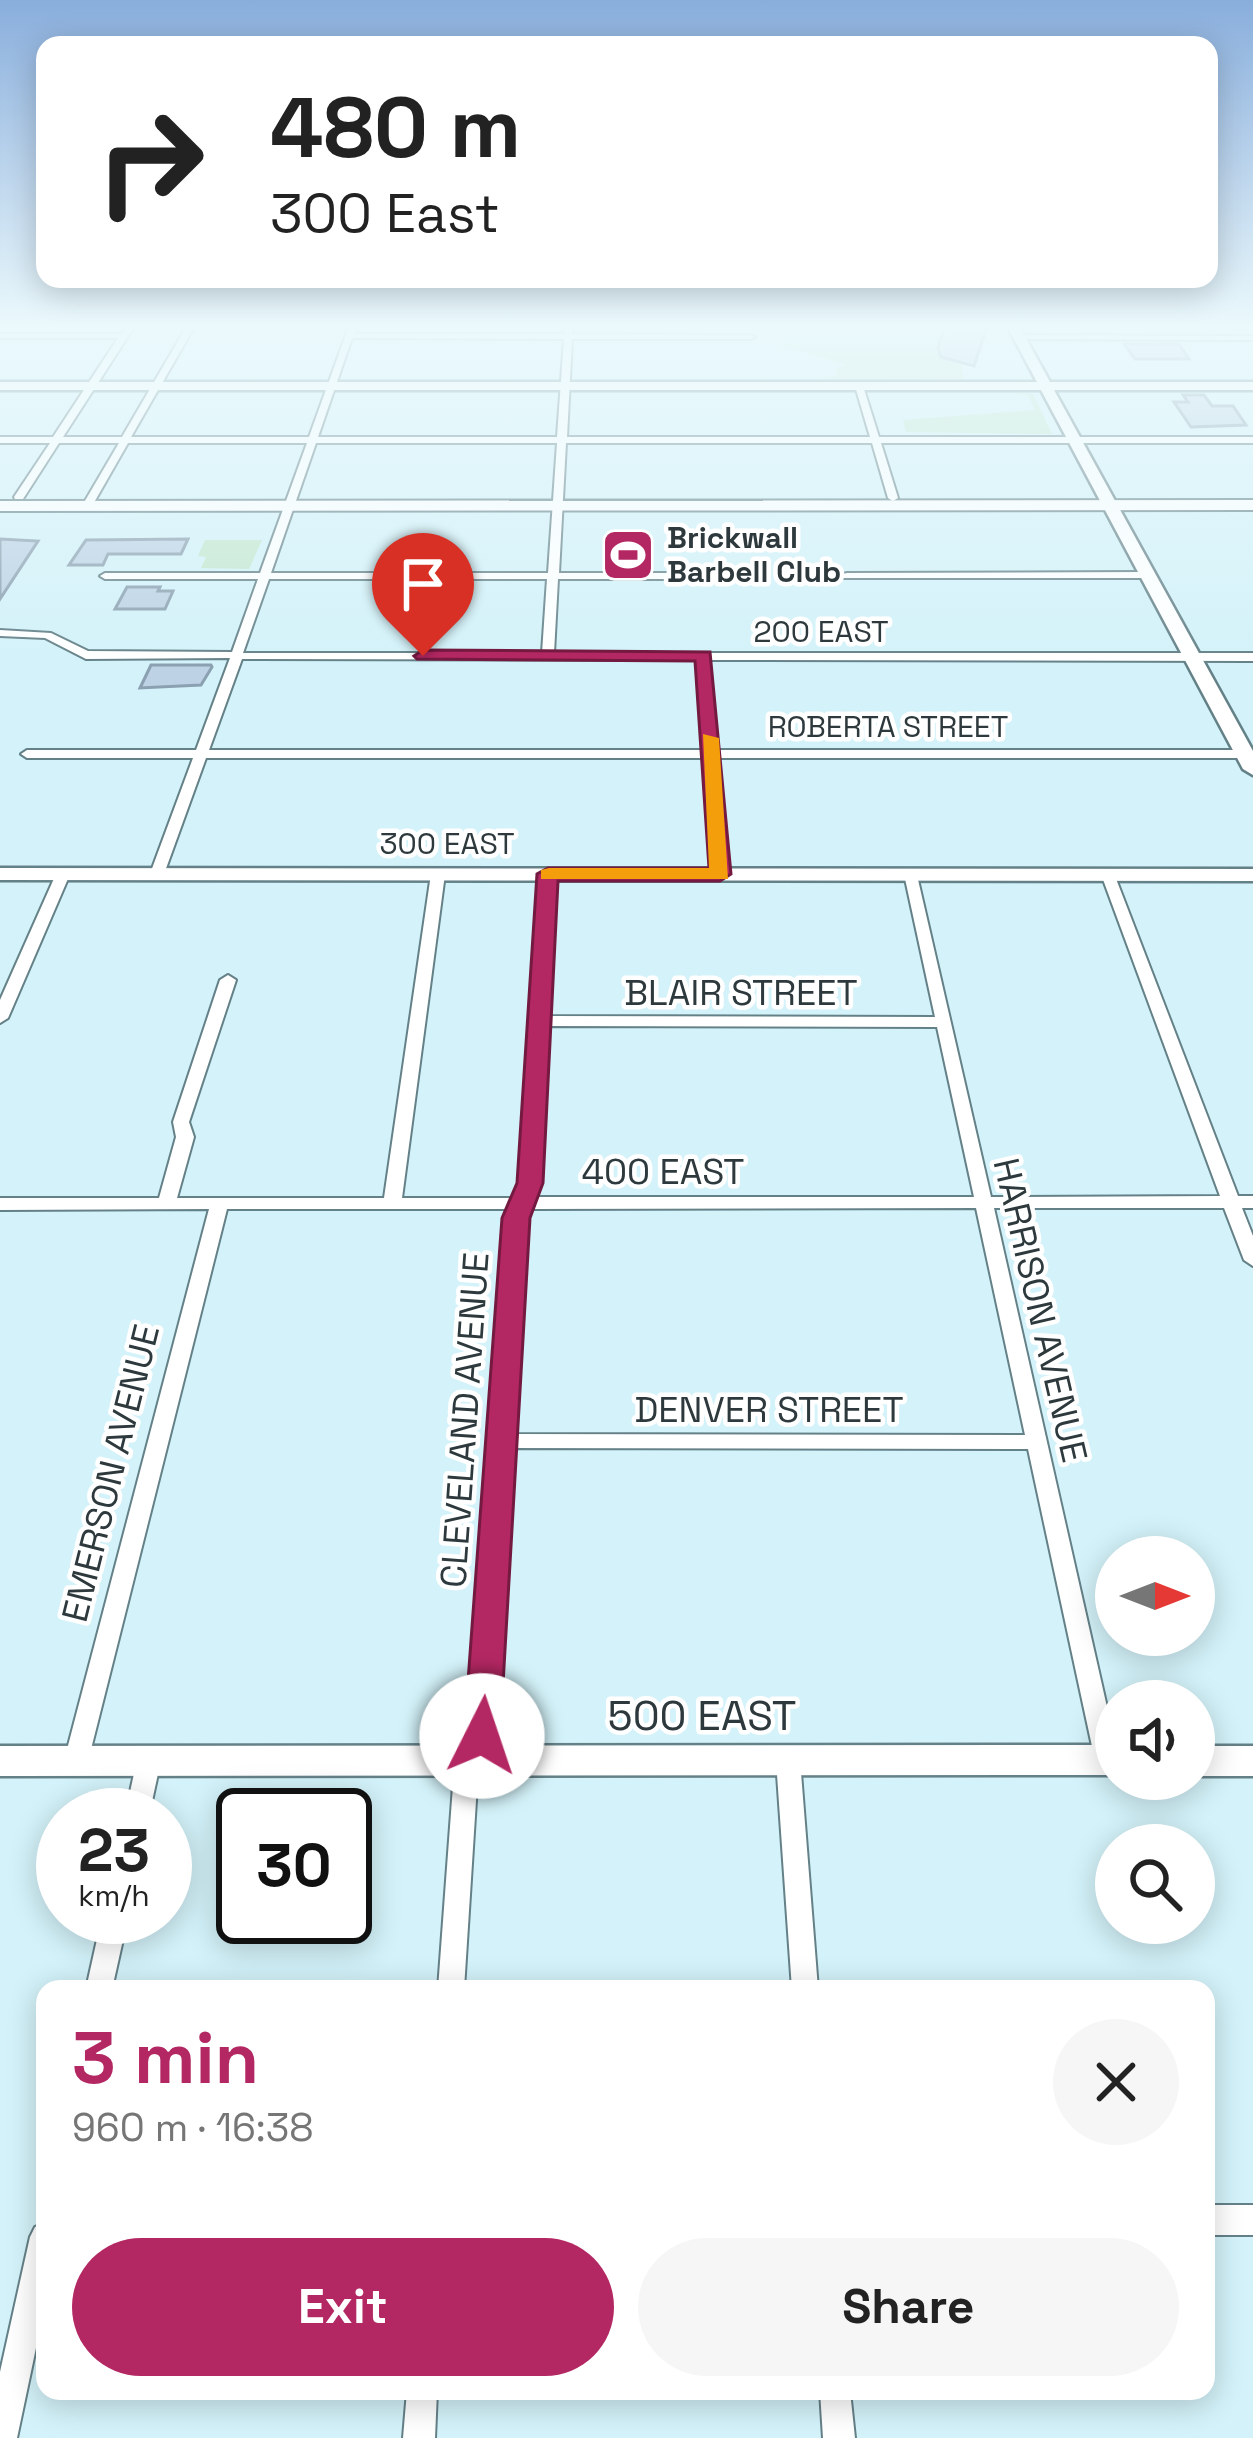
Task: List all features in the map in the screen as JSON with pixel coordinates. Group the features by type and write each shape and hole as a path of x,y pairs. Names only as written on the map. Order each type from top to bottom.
{"main road":[{"path":"557,501 893,497 1106,502"},
{"path":"6,500 1253,501"}],"street":[{"path":"89,501 126,438"},
{"path":"1072,438 1249,761"},
{"path":"6,500 57,439"},
{"path":"158,874 312,439"},
{"path":"0,440 1253,440"},
{"path":"548,656 561,440"},
{"path":"876,440 893,497"},
{"path":"847,576 1147,575"},
{"path":"105,576 702,576"},
{"name":"200 EAST","path":"0,633 46,635 86,655 1253,656"},
{"path":"703,656 720,874"},
{"name":"ROBERTA STREET","path":"27,754 711,754 1249,761"},
{"name":"300 EAST","path":"0,874 1253,875"},
{"path":"0,1018 63,874"},
{"path":"392,1204 438,874"},
{"name":"CLEVELAND AVENUE","path":"452,1980 501,1441 516,1218 530,1186 548,874"},
{"name":"HARRISON AVENUE","path":"911,874 1095,1689"},
{"path":"1108,874 1253,1260"},
{"path":"166,1204 185,1137 182,1122 228,980"},
{"name":"BLAIR STREET","path":"539,1022 943,1022"},
{"name":"400 EAST","path":"0,1204 1253,1202"},
{"name":"EMERSON AVENUE","path":"76,1761 218,1204"},
{"name":"DENVER STREET","path":"501,1441 1036,1442"},
{"path":"143,1788 149,1760"},
{"path":"788,1760 804,1980"},
{"name":"500 EAST","path":"0,1761 1095,1760"},
{"path":"1215,1761 1253,1761"},
{"path":"101,1980 109,1944"},
{"path":"1215,2220 1253,2220"},
{"path":"1,2438 36,2278"},
{"path":"419,2438 421,2400"},
{"path":"836,2400 839,2438"}],"green space":[{"path":"205,540 262,540 249,569 201,568 206,557 198,556"}],"building":[{"path":"0,539 38,541 0,599"},
{"path":"188,539 181,554 108,554 103,565 69,565 86,540"},
{"path":"127,587 173,591 165,609 115,609"},
{"path":"151,665 212,667 201,685 140,688"}],"slow traffic":[{"path":"549,874 720,874 709,738"}],"place":[{"name":"Brickwall Barbell Club","path":"628,555"}],"route":[{"path":"423,656 703,656 720,874 548,874 530,1186 516,1218 482,1736"}]}
